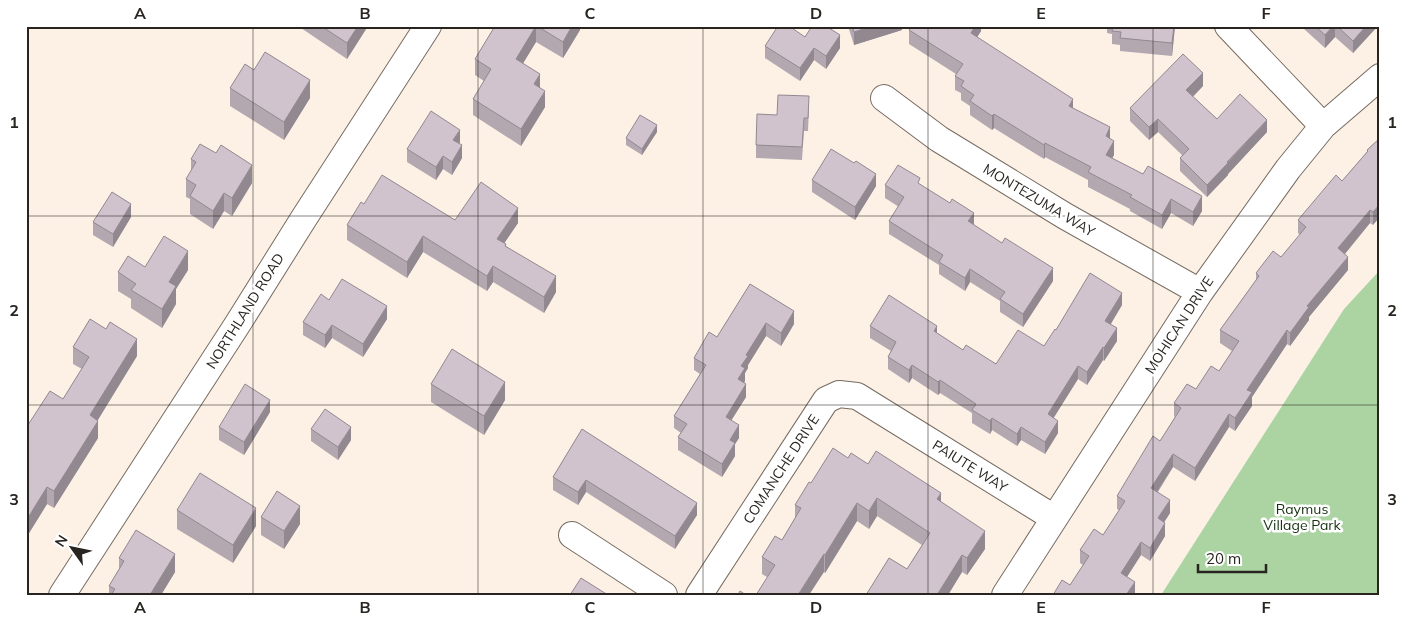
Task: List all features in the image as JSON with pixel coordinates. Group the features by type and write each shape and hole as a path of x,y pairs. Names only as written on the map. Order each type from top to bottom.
{"street":[{"name":"NORTHLAND ROAD","path":"62,595 428,26"},
{"path":"1228,26 1323,126"},
{"name":"MOHICAN DRIVE","path":"1004,595 1200,292 1288,169 1323,126 1380,77"},
{"name":"MONTEZUMA WAY","path":"884,98 939,139 1048,206 1200,292"},
{"name":"COMANCHE DRIVE","path":"700,595 826,400 839,394 857,396 886,414"},
{"name":"PAIUTE WAY","path":"886,414 1054,518"},
{"path":"572,536 664,595"}],"green space":[{"name":"Raymus Village Park","path":"1380,270 1380,595 1161,595 1344,309"}],"building":[{"path":"321,26 358,26 347,43"},
{"path":"495,26 536,26 516,59 540,74 534,84 545,91 521,129 473,99 491,69 475,59"},
{"path":"537,26 572,26 563,42"},
{"path":"778,26 789,26 805,37 812,26 826,26 840,35 826,56 814,48 800,68 765,46"},
{"path":"852,26 873,26 854,32"},
{"path":"912,26 975,26 971,33 1073,99 1069,106 1110,127 1106,136 1114,141 1106,155 1143,174 1148,166 1202,196 1193,212 1171,199 1162,215 1130,197 1132,195 1088,172 1091,167 1045,143 1044,145 994,114 992,116 970,101 974,95 961,86 964,81 955,76 963,64 909,30"},
{"path":"1113,26 1174,26 1172,43 1120,38 1121,32 1112,31"},
{"path":"1315,26 1333,26 1325,35"},
{"path":"1337,26 1366,26 1353,41"},
{"path":"265,52 310,80 284,122 230,88 245,64 254,70"},
{"path":"1183,54 1203,73 1186,90 1217,119 1240,94 1267,120 1207,185 1180,158 1189,149 1158,119 1149,127 1130,108"},
{"path":"778,95 809,96 808,118 804,118 802,147 756,145 757,114 777,115"},
{"path":"431,111 460,130 453,140 462,145 452,162 443,156 436,167 407,149"},
{"path":"640,115 657,125 642,149 626,138"},
{"path":"1380,138 1380,204 1373,212 1370,210 1338,248 1348,257 1307,306 1309,307 1290,333 1287,330 1247,390 1252,392 1235,418 1229,414 1195,468 1173,454 1151,488 1170,500 1158,518 1165,523 1150,548 1141,542 1121,573 1135,582 1126,595 1053,595 1062,580 1070,585 1089,556 1080,550 1094,529 1103,535 1125,501 1117,496 1153,436 1160,441 1181,408 1174,403 1187,384 1196,389 1211,366 1219,371 1239,341 1220,330 1259,276 1256,273 1273,251 1281,257 1306,227 1298,220 1336,175 1342,181 1367,150"},
{"path":"200,144 216,153 221,145 252,165 232,198 224,193 213,211 190,196 196,185 186,179 196,162 191,159"},
{"path":"831,149 854,163 856,161 876,174 855,207 812,180"},
{"path":"898,165 920,178 918,183 950,203 952,199 974,213 968,221 1002,243 1005,238 1053,268 1023,314 1000,299 1005,292 970,269 965,278 939,262 943,255 889,221 904,197 885,185"},
{"path":"382,175 455,220 481,182 518,208 497,239 506,244 505,246 556,276 544,297 493,266 487,276 423,236 407,262 347,225 361,202 364,204"},
{"path":"112,192 131,204 113,234 93,222"},
{"path":"164,236 188,251 169,282 176,286 162,309 131,290 136,284 118,272 128,256 145,267"},
{"path":"1090,273 1122,293 1105,321 1117,328 1087,372 1078,366 1048,414 1058,421 1045,442 1021,427 1017,434 992,418 990,421 972,410 976,404 940,380 938,382 912,365 909,370 888,357 896,342 870,326 889,295 937,326 934,331 963,350 966,345 996,364 1018,330 1044,346 1056,330"},
{"path":"342,279 387,306 363,344 332,325 325,335 303,322 321,294 329,300"},
{"path":"750,284 794,311 781,333 766,323 746,355 748,356 741,366 745,368 738,379 746,384 726,417 739,425 730,440 735,443 722,464 678,437 687,424 674,416 706,365 694,358 709,332 717,337"},
{"path":"90,319 106,329 110,322 137,339 90,415 98,421 54,491 47,487 26,521 26,428 50,391 63,399 89,357 73,347"},
{"path":"452,349 505,382 484,416 431,384"},
{"path":"245,384 270,400 244,442 219,427"},
{"path":"325,409 351,427 338,447 311,429"},
{"path":"582,429 697,503 675,536 586,480 578,492 553,477"},
{"path":"833,448 848,458 851,453 868,464 876,451 941,493 937,499 985,531 967,558 962,555 937,595 866,595 889,558 907,569 930,533 877,498 869,511 857,503 798,595 756,595 775,565 762,557 775,536 782,540 801,508 795,505"},
{"path":"200,473 256,508 233,545 177,510"},
{"path":"277,491 300,506 284,531 261,517"},
{"path":"136,530 175,554 150,595 111,595 115,589 109,586 124,561 119,558"},
{"path":"581,578 608,595 570,595"},
{"path":"740,591 746,595 738,595"}]}
